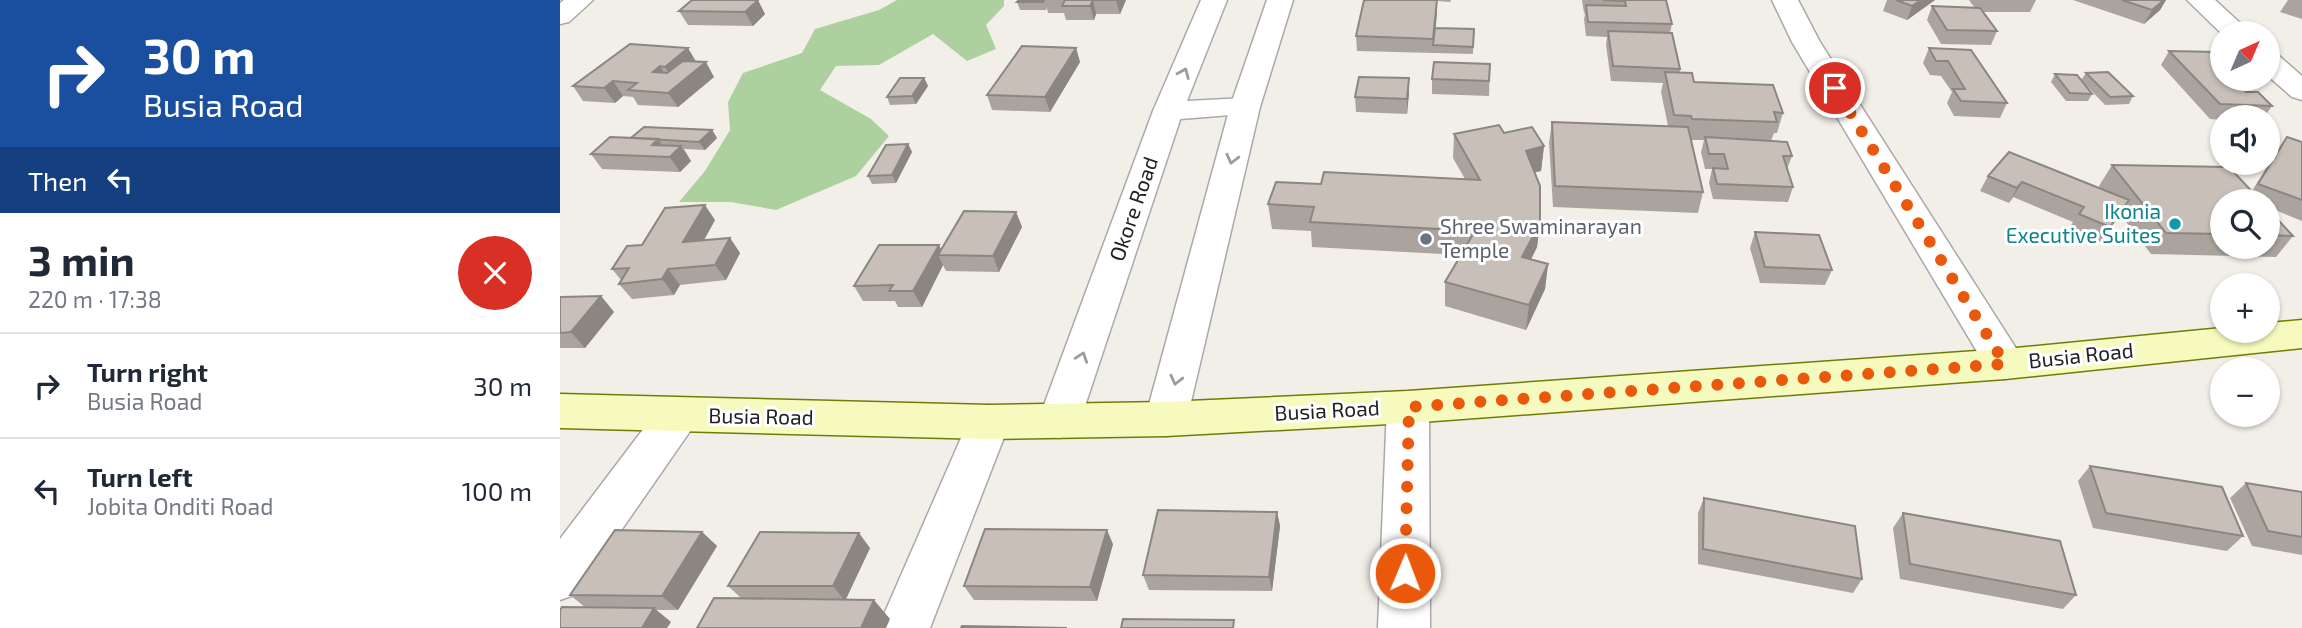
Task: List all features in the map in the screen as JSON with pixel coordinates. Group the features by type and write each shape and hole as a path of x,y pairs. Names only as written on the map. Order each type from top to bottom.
{"main road":[{"name":"Busia Road","path":"560,411 989,422 1166,419 1409,407 2005,364 2302,334"}],"street":[{"path":"560,16 580,0"},
{"name":"Okore Road","path":"1059,421 1168,111 1214,0"},
{"path":"1166,419 1245,107 1280,0"},
{"path":"1785,0 1806,41 2005,364"},
{"path":"2200,0 2224,21"},
{"path":"2280,54 2302,60"},
{"path":"2280,72 2302,92"},
{"path":"1168,111 1245,107"},
{"path":"1404,628 1409,407"},
{"path":"560,578 678,415"},
{"path":"904,628 989,422"}],"green space":[{"path":"897,0 1004,0 1004,6 986,25 996,49 967,61 933,34 879,65 836,66 820,90 871,119 889,136 856,176 776,210 731,202 679,202 705,171 730,130 728,102 743,73 802,53 815,29 879,10"}],"building":[{"path":"692,0 758,0 745,12 679,11"},
{"path":"1019,0 1044,0 1017,2"},
{"path":"1065,0 1093,0 1090,6 1062,6"},
{"path":"1364,0 1437,0 1433,39 1356,36"},
{"path":"1603,0 1666,0 1672,24 1588,22 1586,5 1626,6 1625,1"},
{"path":"1896,0 1921,0 1912,6"},
{"path":"2122,0 2164,0 2152,10"},
{"path":"1932,6 1980,8 1997,31 1947,30"},
{"path":"1435,28 1474,29 1473,47 1433,45"},
{"path":"1608,31 1672,33 1680,69 1613,66"},
{"path":"630,44 688,48 665,67 660,66 653,72 667,73 683,61 706,62 668,93 628,90 637,83 613,81 604,88 573,86"},
{"path":"1022,46 1076,48 1045,97 987,95"},
{"path":"1929,48 1971,50 2007,103 1961,101 1953,89 1965,89 1948,61 1936,61"},
{"path":"2169,51 2210,52 2210,91 2258,92 2271,105 2220,104"},
{"path":"1434,62 1490,64 1489,81 1432,79"},
{"path":"1665,72 1692,73 1694,82 1773,85 1783,113 1774,112 1777,122 1692,119 1691,116 1674,115"},
{"path":"2108,72 2133,96 2110,97 2086,73"},
{"path":"2055,74 2077,75 2092,94 2070,93"},
{"path":"1359,77 1409,78 1407,99 1355,97"},
{"path":"900,78 924,78 912,96 887,97"},
{"path":"1552,122 1688,127 1703,192 1555,186"},
{"name":"Shree Swaminarayan Temple","path":"1499,125 1504,133 1532,127 1544,146 1526,151 1540,186 1540,223 1522,257 1548,264 1529,305 1445,282 1475,231 1310,222 1314,207 1268,204 1276,182 1321,184 1324,172 1480,180 1454,134"},
{"path":"644,127 712,130 699,142 631,138"},
{"path":"610,137 658,139 652,145 681,146 670,157 591,154"},
{"path":"1705,137 1787,142 1792,156 1783,156 1793,187 1717,184 1713,168 1728,169 1724,154 1709,154"},
{"path":"2287,137 2302,142 2302,200 2280,192 2280,189 2258,184 2264,175 2280,175 2280,148"},
{"path":"908,144 892,175 868,176 886,145"},
{"path":"2009,152 2129,200 2110,227 2079,214 2084,207 2022,182 2017,188 1988,176"},
{"path":"2112,165 2210,167 2210,175 2237,175 2250,189 2210,189 2210,234 2166,233"},
{"path":"705,205 683,242 730,238 715,265 668,269 662,279 619,284 629,268 612,269 627,246 642,245 665,208"},
{"path":"964,211 1016,212 993,256 938,255"},
{"path":"2280,222 2293,236 2280,235"},
{"path":"1755,232 1819,235 1832,270 1765,267"},
{"path":"879,245 939,245 913,291 889,291 893,285 854,286"},
{"path":"601,296 571,332 560,333 560,297"},
{"path":"2090,466 2222,487 2243,536 2106,513"},
{"path":"2246,483 2302,492 2302,537 2268,531"},
{"path":"1704,498 1855,526 1862,579 1703,549"},
{"path":"1158,510 1277,512 1269,577 1143,575"},
{"path":"1903,513 2060,541 2076,595 1910,564"},
{"path":"985,529 1107,530 1090,587 964,586"},
{"path":"615,530 702,532 662,596 570,595"},
{"path":"760,532 859,533 833,586 728,586"},
{"path":"714,598 874,600 861,628 697,628"},
{"path":"562,607 654,608 642,628 560,628"},
{"path":"1123,619 1234,620 1233,628 1121,628"},
{"path":"962,626 1067,628 961,628"}],"place":[{"name":"Ikonia Executive Suites","path":"2175,224"},
{"name":"Shree Swaminarayan Temple","path":"1426,239"}],"route":[{"path":"1405,573 1409,407 2005,364 1835,88"}]}
